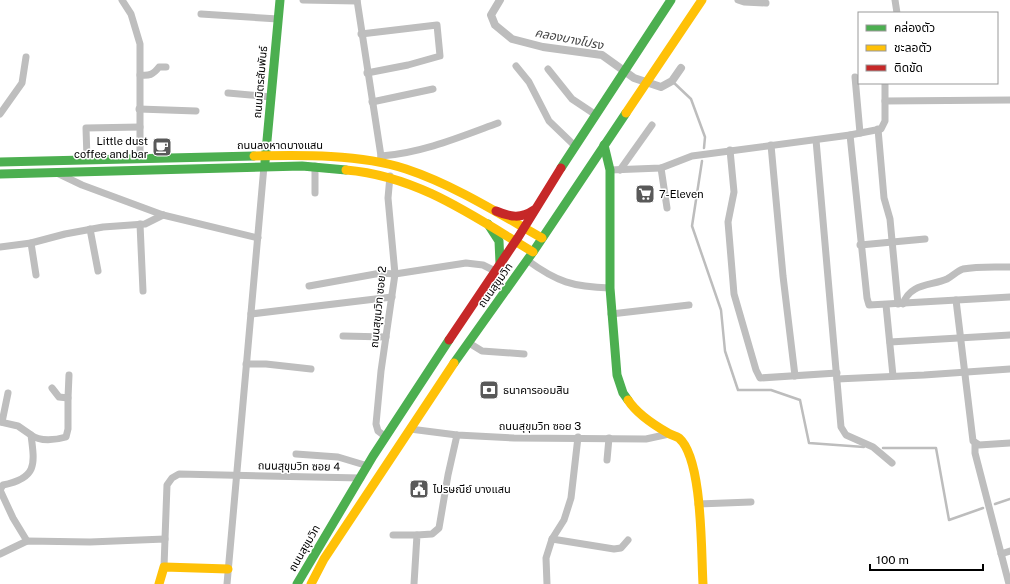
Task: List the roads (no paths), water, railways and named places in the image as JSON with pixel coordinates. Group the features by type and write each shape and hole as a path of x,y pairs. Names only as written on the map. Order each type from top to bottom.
{"main road":[{"name":"ถนนมิตรสัมพันธ์","path":"264,166 280,0"},
{"name":"ถนนสุขุมวิท","path":"297,584 386,437 494,271 516,241 575,146 671,0"},
{"name":"ถนนสุขุมวิท","path":"311,584 324,559 442,379 469,344 533,252 702,0"},
{"path":"604,145 610,170 610,288 617,374 623,393 633,408 678,438 687,447 694,467 703,584"},
{"name":"ถนนลงหาดบางแสน","path":"0,162 265,156 381,159 429,178 496,211 542,238"},
{"name":"ถนนลงหาดบางแสน","path":"0,174 264,166 315,166 371,172 390,176 414,185 448,201 533,252"},
{"path":"496,211 514,218 522,217 537,207"},
{"path":"488,224 499,241 500,263"},
{"path":"159,584 164,567 228,569"}],"street":[{"path":"122,0 131,14 140,44 140,158"},
{"path":"303,0 357,0 381,159 431,147 498,123"},
{"path":"738,0 766,4"},
{"path":"895,0 896,12"},
{"path":"201,14 278,19"},
{"path":"361,34 437,25 440,56 367,73"},
{"path":"0,114 22,84 26,57"},
{"path":"516,66 529,82 549,121 575,146"},
{"path":"140,75 148,76 154,74 159,67 166,67"},
{"path":"548,70 572,99 596,115"},
{"path":"856,77 860,132"},
{"path":"610,170 661,168 685,158 730,150 850,135 878,129 884,124 885,84"},
{"path":"372,102 433,89"},
{"path":"228,93 271,97"},
{"path":"885,101 1010,100"},
{"path":"140,109 196,110"},
{"path":"620,170 652,125"},
{"path":"87,159 86,128 140,127"},
{"path":"878,129 884,198 890,219 901,304"},
{"path":"850,135 860,245 868,302 873,306 1010,297"},
{"path":"816,140 837,376 840,428 846,435 873,447 892,463"},
{"path":"771,145 794,376"},
{"path":"730,150 734,192 728,222 736,306 740,314 753,360 760,378 794,376 893,376 964,373 1010,369"},
{"path":"227,584 264,166"},
{"path":"315,166 315,193"},
{"path":"661,168 667,208"},
{"path":"54,172 82,185 163,215 258,238"},
{"name":"ถนนสุขุมวิท ซอย 2","path":"386,437 378,431 376,424 395,274 388,198 390,176"},
{"path":"0,247 31,244 90,229 145,224 163,215"},
{"path":"140,224 143,291"},
{"path":"90,229 98,271"},
{"path":"860,245 925,239"},
{"path":"31,244 36,275"},
{"path":"527,260 552,276 569,284 581,287 610,288"},
{"path":"309,286 381,273 395,274 466,263 483,265 494,271"},
{"path":"901,304 906,296 914,289 924,284 948,278 961,270 1010,267"},
{"path":"250,314 392,296"},
{"path":"956,300 959,338 972,437 975,444 975,454 1009,584"},
{"path":"611,314 689,304"},
{"path":"886,305 893,376"},
{"path":"890,342 1010,335"},
{"path":"343,336 386,337"},
{"path":"469,344 482,351 524,354"},
{"path":"246,364 266,364 311,369"},
{"path":"8,393 1,422 18,426 35,438 57,440 66,437 69,375"},
{"path":"52,388 59,397 68,398"},
{"name":"ถนนสุขุมวิท ซอย 3","path":"410,429 458,435 514,438 578,437 646,439 670,434"},
{"path":"27,541 13,518 0,490 3,485 23,480 30,474 34,455 31,435"},
{"path":"393,535 432,534 439,528 448,475 458,435"},
{"path":"547,584 546,558 552,539 564,520 571,498 578,437"},
{"path":"607,460 609,438"},
{"path":"975,444 984,445 1010,443"},
{"path":"296,454 338,456 368,466"},
{"name":"ถนนสุขุมวิท ซอย 4","path":"164,567 167,485 172,478 179,474 360,478"},
{"path":"698,504 752,502"},
{"path":"414,584 416,535"},
{"path":"0,554 27,541 90,542 165,539"},
{"path":"552,539 614,549 621,548 628,540"},
{"path":"1001,554 1010,551"}],"waterway":[{"name":"คลองบางโปรง","path":"500,0 491,15 495,25 512,39 543,47 602,55 634,78 661,87 672,81 681,68"},
{"path":"672,81 691,99 705,137 704,148"},
{"path":"702,161 692,226 721,310 725,351 738,390 771,390 800,400 809,443 864,447"},
{"path":"883,448 936,448 949,520 983,508"},
{"path":"995,504 1010,499"}],"place":[{"name":"Little dust coffee and bar","path":"162,147"},
{"name":"7-Eleven","path":"645,194"},
{"name":"ธนาคารออมสิน","path":"489,390"},
{"name":"ไปรษณีย์ บางแสน","path":"419,489"}]}
